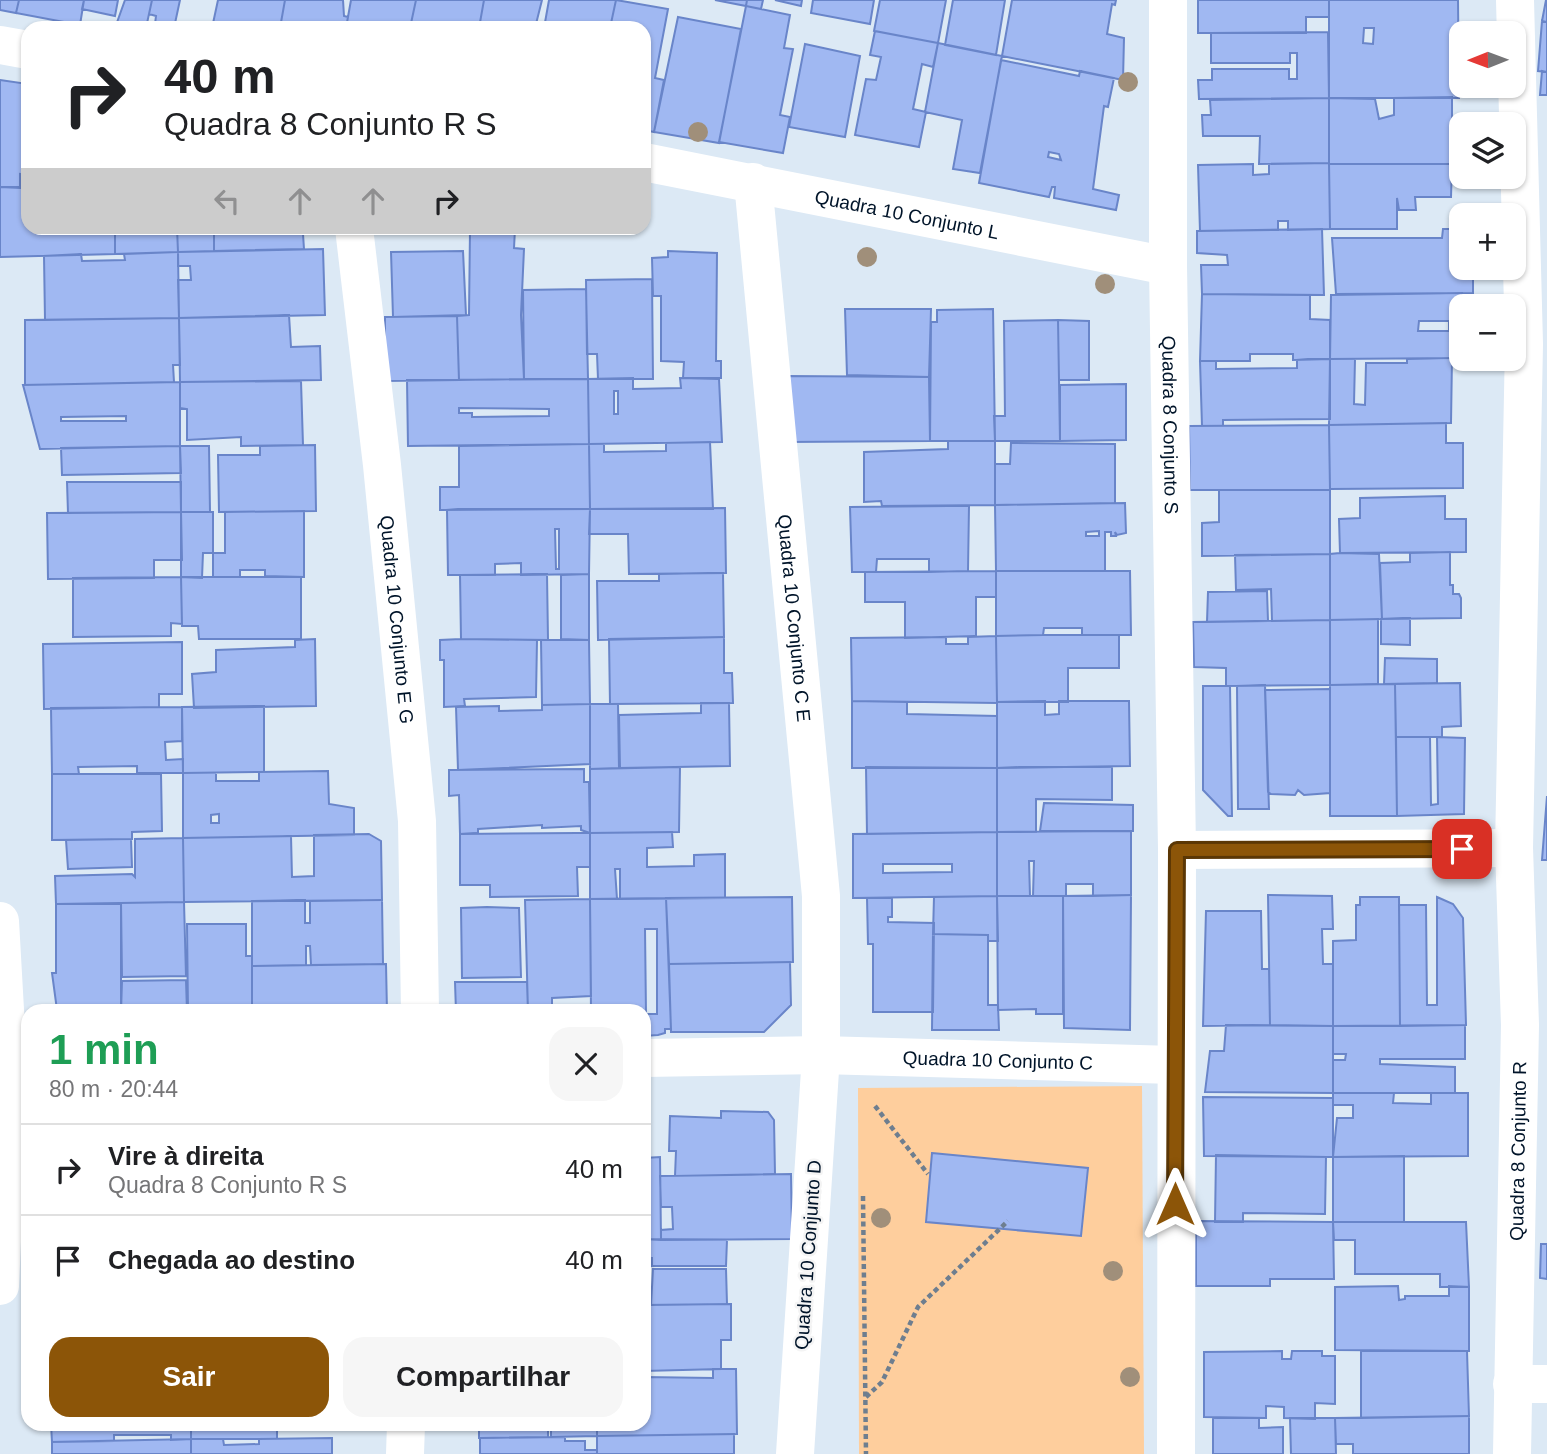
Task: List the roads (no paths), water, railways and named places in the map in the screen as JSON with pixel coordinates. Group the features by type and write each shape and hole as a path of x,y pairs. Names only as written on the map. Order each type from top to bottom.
{"street":[{"name":"Quadra 8 Conjunto S","path":"1168,0 1168,266 1177,850"},
{"path":"1176,1454 1174,1065 1177,850 1514,849 1532,694 1536,344 1515,0"},
{"path":"0,45 21,49"},
{"name":"Quadra 10 Conjunto L","path":"651,163 1168,266"},
{"name":"Quadra 10 Conjunto C E","path":"752,182 821,896 821,1055"},
{"name":"Quadra 10 Conjunto E G","path":"355,235 382,466 417,821 420,1004"},
{"name":"Quadra 8 Conjunto R","path":"1512,1454 1529,1384 1533,1025 1514,849"},
{"path":"0,921 12,1080 0,1286"},
{"name":"Quadra 10 Conjunto C","path":"651,1058 821,1055 1174,1065"},
{"name":"Quadra 10 Conjunto D","path":"794,1454 821,1055"},
{"path":"405,1454 406,1431"}]}
